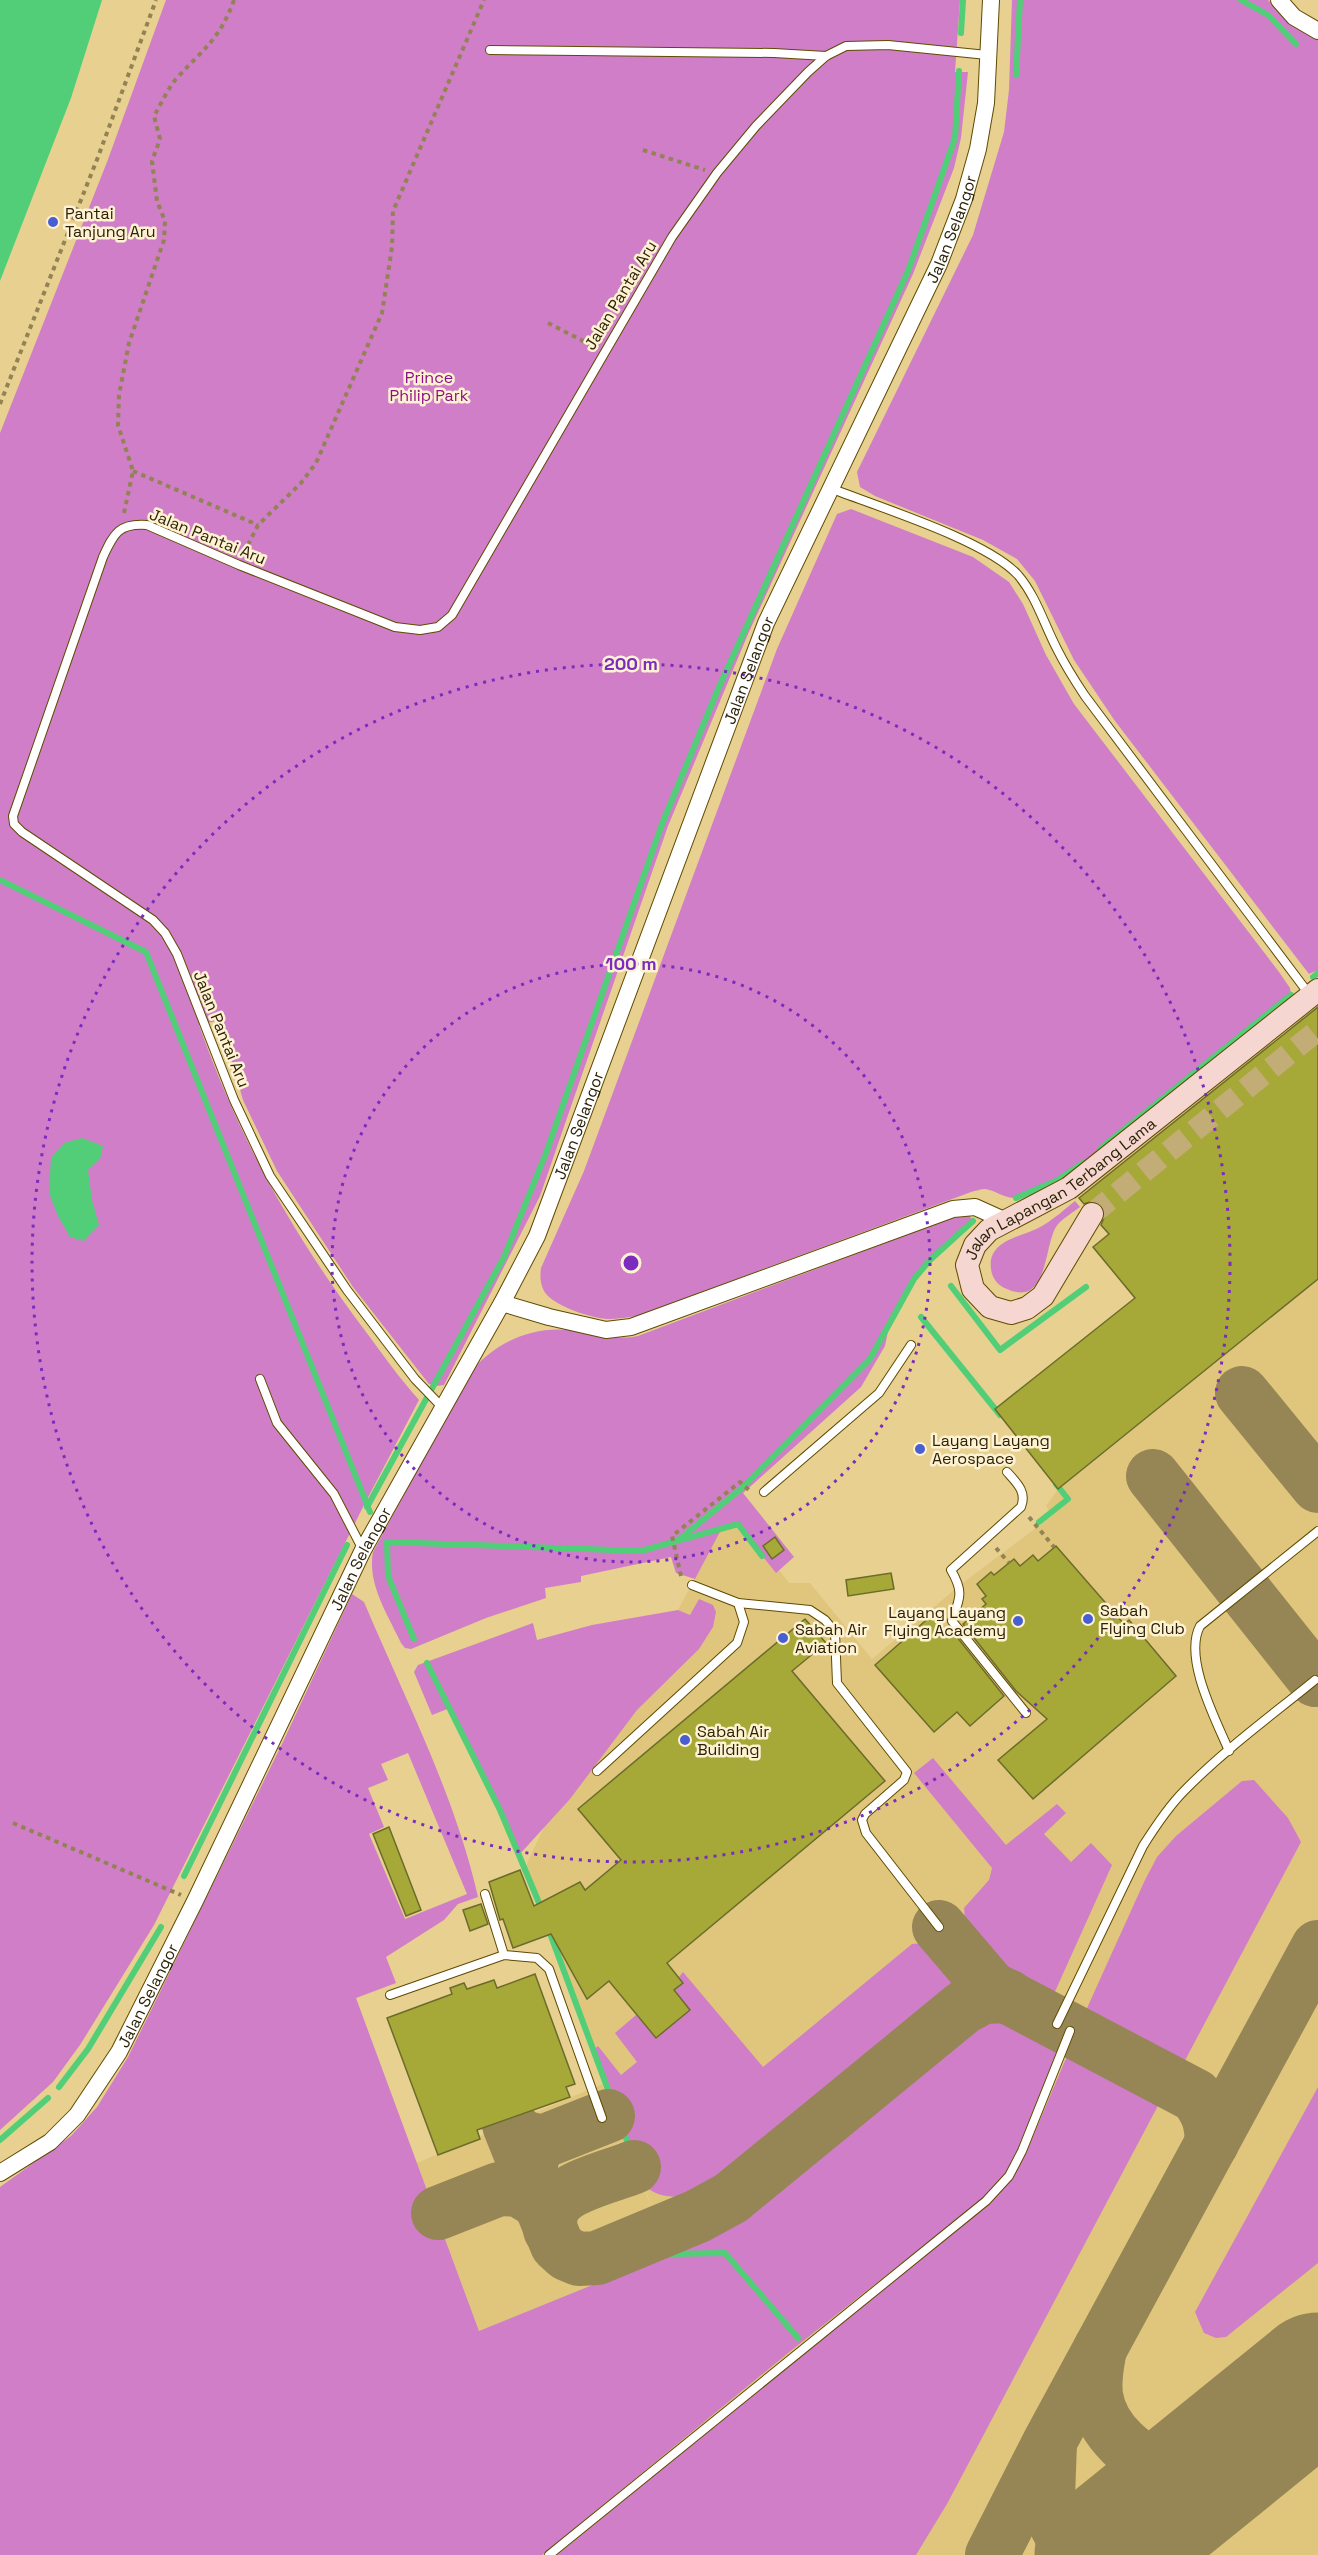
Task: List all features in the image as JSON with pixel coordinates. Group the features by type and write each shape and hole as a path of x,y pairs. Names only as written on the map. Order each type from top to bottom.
{"main road":[{"name":"Jalan Lapangan Terbang Lama","path":"1092,1214 1043,1296 1027,1308 1011,1313 990,1306 973,1289 967,1265 975,1245 989,1230 1069,1188 1315,993"}],"street":[{"name":"Jalan Selangor","path":"0,2173 50,2142 77,2115 119,2052 195,1901 363,1550 502,1304 537,1236 766,623 939,264 964,199 978,149 986,102 991,0"},
{"path":"1279,0 1294,17 1318,31"},
{"path":"502,1304 606,1330 631,1327 953,1209 975,1207 1006,1221"}],"lane":[{"name":"Jalan Pantai Aru","path":"442,1407 415,1378 347,1290 270,1176 234,1100 177,954 165,933 153,920 22,832 14,824 13,816 103,557 110,541 120,529 133,524 147,525 239,565 395,627 420,630 438,627 452,615 469,587 672,237 717,173 756,126 826,56 846,46 863,44 987,55"},
{"path":"490,50 774,52 826,56"},
{"path":"830,488 948,534 1000,560 1018,575 1033,597 1057,650 1085,696 1315,993"},
{"path":"764,1492 879,1394 911,1345"},
{"path":"260,1379 277,1423 334,1494 363,1550"},
{"path":"1007,1472 1022,1489 1024,1499 1021,1507 951,1570 960,1585 960,1598 952,1621 1026,1713"},
{"path":"1229,1750 1201,1680 1194,1642 1196,1633 1200,1626 1318,1531"},
{"path":"688,1586 738,1603 810,1610 825,1620 835,1632 837,1683 907,1772 904,1780 865,1814 862,1825 939,1927"},
{"path":"597,1771 737,1643 744,1622 738,1603"},
{"path":"1057,2024 1143,1846 1183,1792 1229,1750 1316,1680"},
{"path":"485,1894 504,1955"},
{"path":"390,1995 504,1955 537,1958 549,1969 602,2118"},
{"path":"549,2555 986,2201 1009,2176 1022,2151 1070,2031"}],"path":[{"path":"0,404 98,157 156,0"},
{"path":"120,529 133,471 118,425 119,395 129,343 164,240 165,221 157,201 152,161 160,139 154,116 174,81 215,40 225,25 234,0"},
{"path":"239,565 258,525 301,483 316,463 382,313 392,247 393,211 484,0"},
{"path":"643,150 717,173"},
{"path":"548,323 604,351"},
{"path":"133,471 258,525"},
{"path":"688,1586 672,1536 740,1482 746,1489"},
{"path":"1021,1507 1054,1547"},
{"path":"988,1538 1009,1563"},
{"path":"13,1823 195,1901"}],"shaded area":[{"path":"0,0 102,0 71,98 0,281"},
{"path":"1318,996 1318,2555 267,2555 494,2371 417,2163 602,2084 657,2221 525,1868 550,1814 678,1610 736,1501 785,1564 779,1570 789,1583 810,1583 872,1659 960,1585 1052,1516 1046,1506 1058,1489 995,1409 1135,1298 1093,1247 1108,1234 1073,1191"},
{"path":"82,1138 103,1146 100,1159 88,1170 92,1200 99,1225 84,1241 70,1237 49,1193 51,1158 64,1143"}],"green space":[{"name":"Prince Philip Park","path":"166,0 960,0 955,72 968,72 961,138 954,168 913,274 748,634 668,826 540,1196 444,1385 429,1384 353,1287 277,1171 243,1100 220,1020 199,1025 231,1107 290,1220 337,1292 390,1365 419,1400 154,1925 80,2045 53,2082 0,2130 0,433 107,162"},
{"path":"1012,0 1268,0 1299,30 1318,38 1318,970 1309,974 1115,721 1074,660 1035,581 1017,559 983,540 875,496 860,487 857,472 973,235 1004,132 1009,90"},
{"path":"851,509 973,557 1009,582 1023,604 1046,655 1074,704 1279,972 1290,988 1291,995 1084,1163 1033,1193 1013,1198 983,1189 971,1192 637,1316 608,1319 583,1314 563,1306 548,1296 540,1277 541,1268 584,1171 777,649 837,514"},
{"path":"1075,1201 1080,1207 1058,1224 1038,1282 1031,1289 1021,1292 1004,1288 998,1284 991,1269 991,1259 995,1251 1008,1240 1046,1223"},
{"path":"969,1215 973,1221 930,1260 914,1279 890,1321 885,1346 861,1387 743,1493 794,1557 776,1573 737,1524 722,1528 695,1579 676,1573 671,1557 581,1576 581,1582 545,1588 546,1598 486,1618 411,1649 405,1648 401,1643 376,1587 373,1576 373,1552 470,1373 490,1353 514,1339 540,1331 569,1330 612,1337 638,1336 949,1219"},
{"path":"352,1594 364,1602 443,1784 478,1897 458,1904 444,1920 386,1957 396,1983 356,1998 479,2331 669,2254 670,2249 685,2244 729,2220 955,2032 986,2011 1002,2012 1061,2045 1006,2174 984,2198 793,2349 542,2555 0,2555 0,2187 71,2136 97,2107 128,2057 282,1744","holes":["408,1753 467,1894 405,1919 369,1834 384,1827 368,1788 388,1780 381,1764"]},
{"path":"699,1599 713,1605 716,1612 713,1627 699,1649 637,1710 570,1799 519,1855 450,1708 432,1715 414,1672 418,1665 533,1623 537,1640 592,1625 678,1610 690,1615"},
{"path":"933,1758 1006,1845 1057,1804 1066,1813 1044,1834 1071,1862 1091,1843 1112,1865 1053,1996 1028,1985 1003,1969 981,1950 972,1938 966,1926 964,1908 989,1880 992,1868 914,1773"},
{"path":"1254,1780 1288,1818 1301,1842 1182,2066 1161,2058 1083,2017 1157,1857 1176,1836 1242,1781"},
{"path":"922,1943 945,1957 961,1977 957,1989 929,2015 708,2192 674,2197 665,2196 657,2194 643,2184 593,2050 598,2046 621,2075 637,2062 615,2033 636,2015 656,2038 690,2010 674,1990 683,1984 679,1977 683,1972 763,2067 912,1944"},
{"path":"1070,2049 1161,2100 947,2504 916,2555 557,2555 989,2202 1011,2178 1026,2153"},
{"path":"1318,2087 1318,2263 1226,2337 1216,2338 1204,2333 1195,2312"}],"building":[{"path":"1318,1007 1318,1279 1058,1489 995,1409 1135,1298 1093,1247 1109,1234 1101,1225 1105,1215 1104,1208 1093,1201 1084,1204 1079,1198"},
{"path":"775,1537 784,1550 772,1559 763,1546"},
{"path":"1056,1546 1124,1624 1129,1620 1176,1676 1033,1799 998,1760 1047,1719 1016,1691 963,1624 986,1604 982,1599 986,1596 977,1584 991,1572 994,1575 1014,1559 1020,1566 1033,1555 1038,1561"},
{"path":"891,1573 894,1589 848,1596 846,1580"},
{"path":"932,1615 950,1635 953,1632 1004,1696 970,1726 957,1712 934,1732 875,1665"},
{"path":"805,1619 826,1643 792,1671 885,1781 667,1963 683,1983 674,1990 690,2010 656,2038 609,1981 587,1999 551,1934 513,1948 503,1919 500,1920 489,1882 520,1870 534,1906 580,1882 585,1890 621,1860 578,1809"},
{"path":"389,1827 421,1910 406,1916 373,1834"},
{"path":"481,1904 488,1924 470,1931 463,1910"},
{"path":"535,1974 575,2084 566,2087 570,2097 477,2130 480,2139 438,2155 387,2018 452,1994 450,1988 464,1983 467,1989 494,1980 497,1988"}],"waterway":[{"path":"961,33 963,0"},
{"path":"1016,75 1020,0"},
{"path":"1241,0 1268,15 1296,44"},
{"path":"367,1507 504,1257 546,1153 662,824 719,687 908,271 955,138 959,71"},
{"path":"0,880 146,952 370,1512"},
{"path":"1313,977 1318,973"},
{"path":"1100,1149 1291,995"},
{"path":"1016,1198 1058,1180 1083,1163"},
{"path":"681,1538 742,1488 870,1359 914,1279 930,1260 973,1221"},
{"path":"951,1286 1000,1350 1086,1287"},
{"path":"921,1317 1000,1415"},
{"path":"1039,1522 1068,1499 1056,1484"},
{"path":"414,1639 388,1576 387,1542 641,1551 738,1524 762,1556"},
{"path":"184,1876 347,1545"},
{"path":"427,1663 500,1810 542,1910"},
{"path":"59,2087 88,2049 161,1927"},
{"path":"548,1928 643,2184"},
{"path":"0,2140 48,2098"},
{"path":"669,2254 725,2253 798,2338"}],"taxiway":[{"path":"1242,1393 1318,1486"},
{"path":"1153,1476 1315,1680 1318,1678"},
{"path":"939,1927 991,1988 1196,2096 1208,2118 1212,2143"},
{"path":"992,2555 1050,2441 1318,1947"},
{"path":"542,2142 523,2137 509,2125 557,2245 567,2254 579,2259 597,2258 698,2216 731,2198 964,2007 983,1997 1008,1996"},
{"path":"529,2176 533,2154 542,2142 608,2116"},
{"path":"550,2230 553,2210 568,2193 590,2182 634,2167"},
{"path":"438,2213 499,2189 519,2190 539,2202"},
{"path":"1100,2349 1096,2377 1099,2408 1105,2421 1122,2443 1157,2467 1174,2472 1207,2470"},
{"path":"1050,2443 1048,2497 1056,2525 1072,2555"}],"runway":[{"path":"1102,2555 1318,2380"}],"tunnel":[{"path":"1092,1214 1318,1030"}],"place":[{"name":"Pantai Tanjung Aru","path":"53,222"},
{"name":"Layang Layang Aerospace","path":"920,1449"},
{"name":"Sabah Flying Club","path":"1088,1619"},
{"name":"Layang Layang Flying Academy","path":"1018,1621"},
{"name":"Sabah Air Aviation","path":"783,1638"},
{"name":"Sabah Air Building","path":"685,1740"}]}
